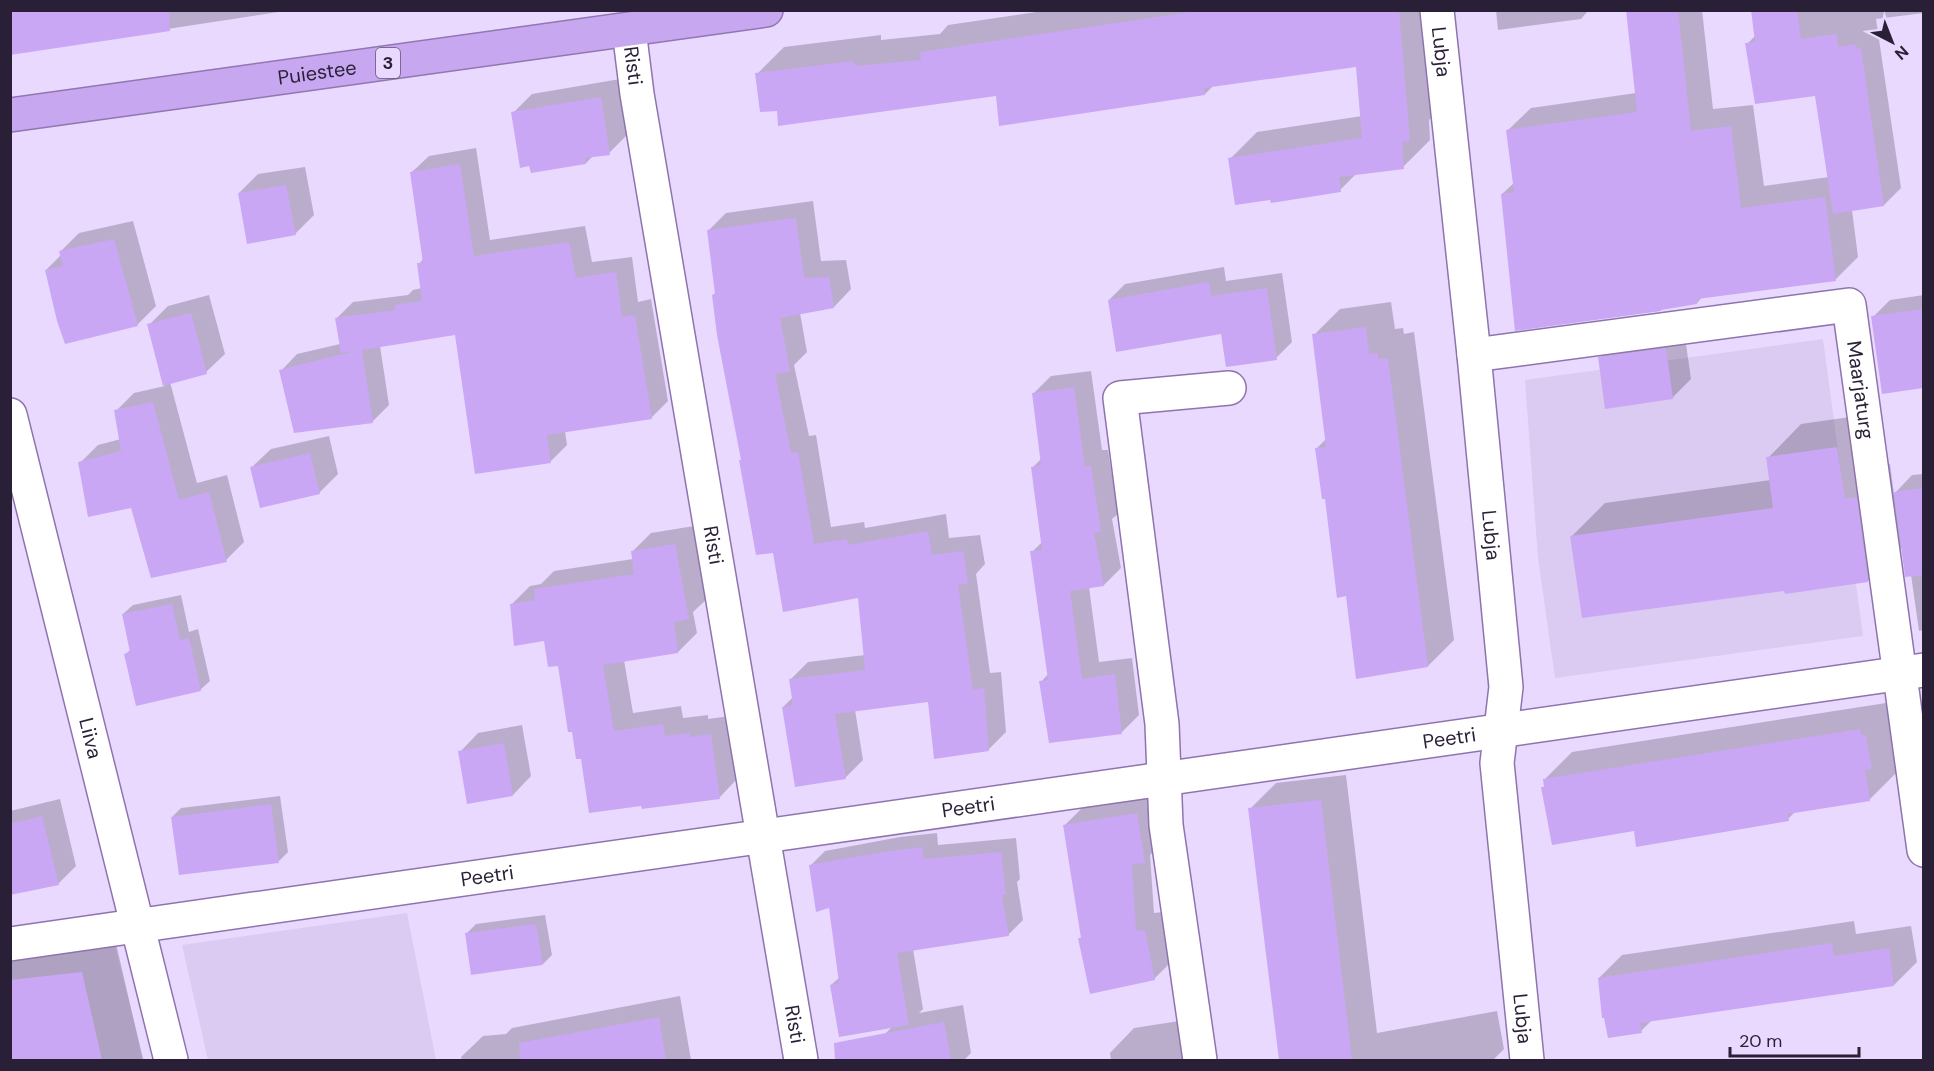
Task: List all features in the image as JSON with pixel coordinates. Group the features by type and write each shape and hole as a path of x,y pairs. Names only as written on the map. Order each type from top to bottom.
{"highway":[{"name":"Puiestee","path":"10,115 766,10"}],"street":[{"name":"Lubja","path":"1437,10 1474,355 1506,687 1497,763 1527,1060"},
{"name":"Risti","path":"629,30 637,94 801,1060"},
{"name":"Maarjaturg","path":"1474,355 1849,305 1911,672 1923,850"},
{"path":"1200,1060 1166,825 1162,724 1120,398 1229,388"},
{"name":"Liiva","path":"10,415 171,1060"},
{"name":"Peetri","path":"10,944 1911,672"}],"shaded area":[{"path":"1823,339 1863,636 1555,678 1538,558 1525,380"},
{"path":"407,913 436,1060 208,1060 182,945"},
{"path":"115,946 144,1060 11,1060 10,962"}],"building":[{"path":"10,10 169,10 170,31 10,55"},
{"path":"1204,10 1399,10 1410,141 1402,142 1404,169 1339,177 1341,192 1271,203 1270,200 1235,205 1228,158 1362,138 1356,67 1204,88 1205,95 999,126 996,96 778,126 777,111 760,112 755,73 854,61 855,66 921,60 920,52"},
{"path":"1626,10 1678,10 1691,131 1731,126 1741,208 1825,197 1836,281 1697,299 1697,304 1661,311 1515,331 1501,194 1514,192 1506,130 1637,112"},
{"path":"1751,10 1797,10 1801,39 1837,34 1838,47 1856,44 1857,49 1861,48 1884,206 1833,214 1815,96 1755,104 1745,43 1755,42"},
{"path":"601,97 610,155 585,158 586,164 531,173 529,166 520,168 511,112"},
{"path":"460,164 474,256 569,242 576,278 616,272 622,317 635,315 652,419 547,435 551,463 475,474 455,335 362,350 373,423 294,433 279,370 359,350 341,353 335,318 396,310 395,305 422,301 417,263 423,263 410,172"},
{"path":"286,185 296,235 247,244 238,193"},
{"path":"796,218 804,278 829,277 834,308 780,318 790,371 775,374 791,453 798,452 814,544 847,539 848,545 928,531 932,555 963,551 968,583 958,585 973,690 984,688 989,751 934,759 928,702 835,714 846,779 795,787 782,707 793,705 789,679 865,670 858,598 783,612 773,553 756,555 739,460 741,460 717,335 712,295 715,294 707,230"},
{"path":"114,239 138,326 65,344 45,270 63,266 59,251"},
{"path":"1209,282 1211,296 1267,288 1277,360 1226,367 1221,334 1116,352 1108,300"},
{"path":"1923,309 1923,388 1882,394 1871,316"},
{"path":"191,313 207,374 163,386 147,324"},
{"path":"1366,327 1369,354 1378,353 1378,359 1388,358 1428,667 1356,679 1346,596 1337,598 1325,499 1322,499 1315,448 1326,447 1312,334"},
{"path":"1666,348 1673,399 1605,409 1598,357"},
{"path":"1074,387 1085,467 1091,466 1101,532 1094,533 1104,586 1070,591 1082,679 1115,674 1122,734 1049,743 1039,681 1048,680 1030,551 1042,550 1031,467 1041,465 1032,393"},
{"path":"153,402 179,500 209,492 227,562 151,578 131,508 88,517 78,462 121,451 114,410"},
{"path":"1837,447 1845,499 1857,497 1868,582 1582,618 1570,536 1773,508 1766,457"},
{"path":"310,453 320,494 260,508 250,467"},
{"path":"1923,488 1923,575 1905,577 1894,492"},
{"path":"675,544 689,619 674,622 678,653 603,665 614,731 663,724 665,736 690,733 690,737 711,734 720,799 589,813 581,759 576,759 572,732 568,732 558,666 548,667 544,641 514,646 510,604 535,600 534,589 634,574 631,551"},
{"path":"172,604 180,640 189,638 201,691 136,706 124,654 130,652 122,614"},
{"path":"1860,729 1861,735 1866,735 1872,769 1865,770 1870,801 1788,814 1789,821 1636,847 1634,831 1552,845 1541,787 1544,787 1543,779"},
{"path":"504,743 513,796 467,804 458,751"},
{"path":"1321,800 1352,1060 1279,1060 1248,808"},
{"path":"271,804 279,863 179,875 171,817"},
{"path":"1137,813 1145,863 1132,864 1136,931 1145,930 1155,980 1090,994 1078,938 1081,938 1063,825"},
{"path":"42,816 59,885 10,895 10,824"},
{"path":"922,847 924,859 1001,852 1006,895 1002,895 1009,936 897,953 909,1025 839,1037 830,985 839,983 829,908 816,912 809,865"},
{"path":"536,924 543,965 471,975 465,933"},
{"path":"1832,943 1834,956 1889,948 1894,986 1640,1023 1642,1033 1608,1038 1604,1018 1602,1018 1598,978"},
{"path":"82,972 102,1060 10,1060 10,980"},
{"path":"659,1017 666,1060 520,1060 519,1043"},
{"path":"944,1022 951,1060 835,1060 834,1043"}]}
